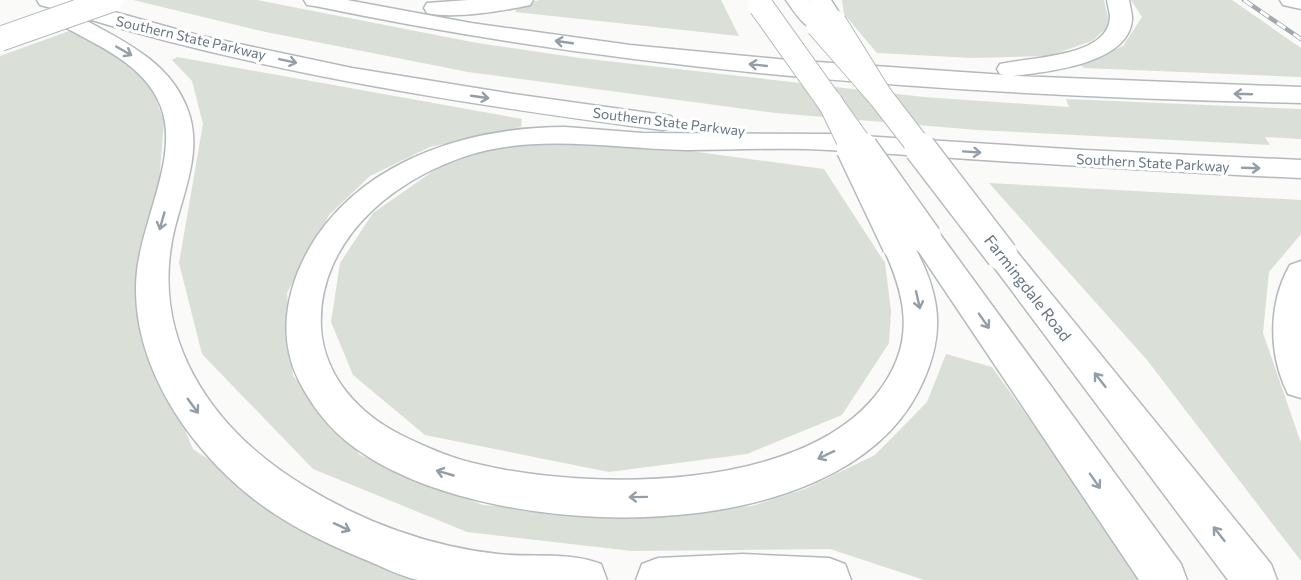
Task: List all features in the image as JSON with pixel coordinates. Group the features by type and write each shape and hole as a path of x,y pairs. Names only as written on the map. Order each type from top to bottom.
{"main road":[{"path":"37,0 98,38 127,52 150,68 160,79 175,108 181,149 176,177 160,228 155,259 152,289 154,322 164,357 184,394 213,435 248,469 290,500 342,528 451,568 518,578 585,580"},
{"name":"Southern State Parkway","path":"48,0 173,35 357,76 572,110 830,142 1084,159 1301,170"},
{"path":"0,39 111,0"},
{"path":"315,0 569,43 676,57 900,76 1137,90 1301,95"},
{"path":"374,11 479,6 522,0"},
{"name":"Farmingdale Road","path":"797,0 826,23 1002,255 1255,580"},
{"path":"820,0 826,23"},
{"path":"900,76 1009,69 1075,58 1091,52 1114,38 1120,28 1122,18 1118,0"},
{"path":"1291,0 1301,3"},
{"path":"759,3 830,102 912,242 1165,580"},
{"path":"830,142 638,141 552,135 504,139 458,150 434,159 394,180 357,207 341,224 317,262 304,303 303,327 306,353 315,378 331,402 372,440 437,472 487,485 537,494 638,497 690,494 736,487 808,464 838,449 865,432 885,412 901,389 914,364 922,325 915,284 912,242"},
{"path":"1301,273 1293,302 1290,333 1301,383"},
{"path":"657,580 738,575 790,576 829,580"}],"shaded area":[{"path":"133,0 257,0 477,43 580,58 924,97 1069,107 1066,99 1301,109 1301,139 1265,137 1270,145 977,130 776,113 468,72 261,31"},
{"path":"540,0 721,0 739,36 515,12 518,5"},
{"path":"842,0 1104,0 1110,25 1092,41 1049,56 973,58 877,53 844,14"},
{"path":"1131,0 1232,0 1301,48 1301,77 1084,68 1080,65 1123,46 1142,17"},
{"path":"69,31 109,49 148,76 164,122 146,341 193,449 271,501 427,580 0,580 0,56"},
{"path":"177,57 522,119 521,127 430,147 370,176 329,215 287,293 293,376 360,455 483,505 634,516 752,506 805,489 875,455 927,402 946,354 992,367 1144,580 924,580 830,549 632,551 467,532 313,469 202,354 179,263 203,124 192,81 172,60"},
{"path":"553,138 602,139 824,169 885,263 891,311 889,343 842,415 747,454 609,472 425,435 353,375 331,322 340,263 373,213 439,167 495,148"},
{"path":"989,183 1301,200 1301,234 1269,272 1263,333 1301,443 1301,561 1147,360"}],"railway":[{"path":"1244,0 1301,39"}]}
